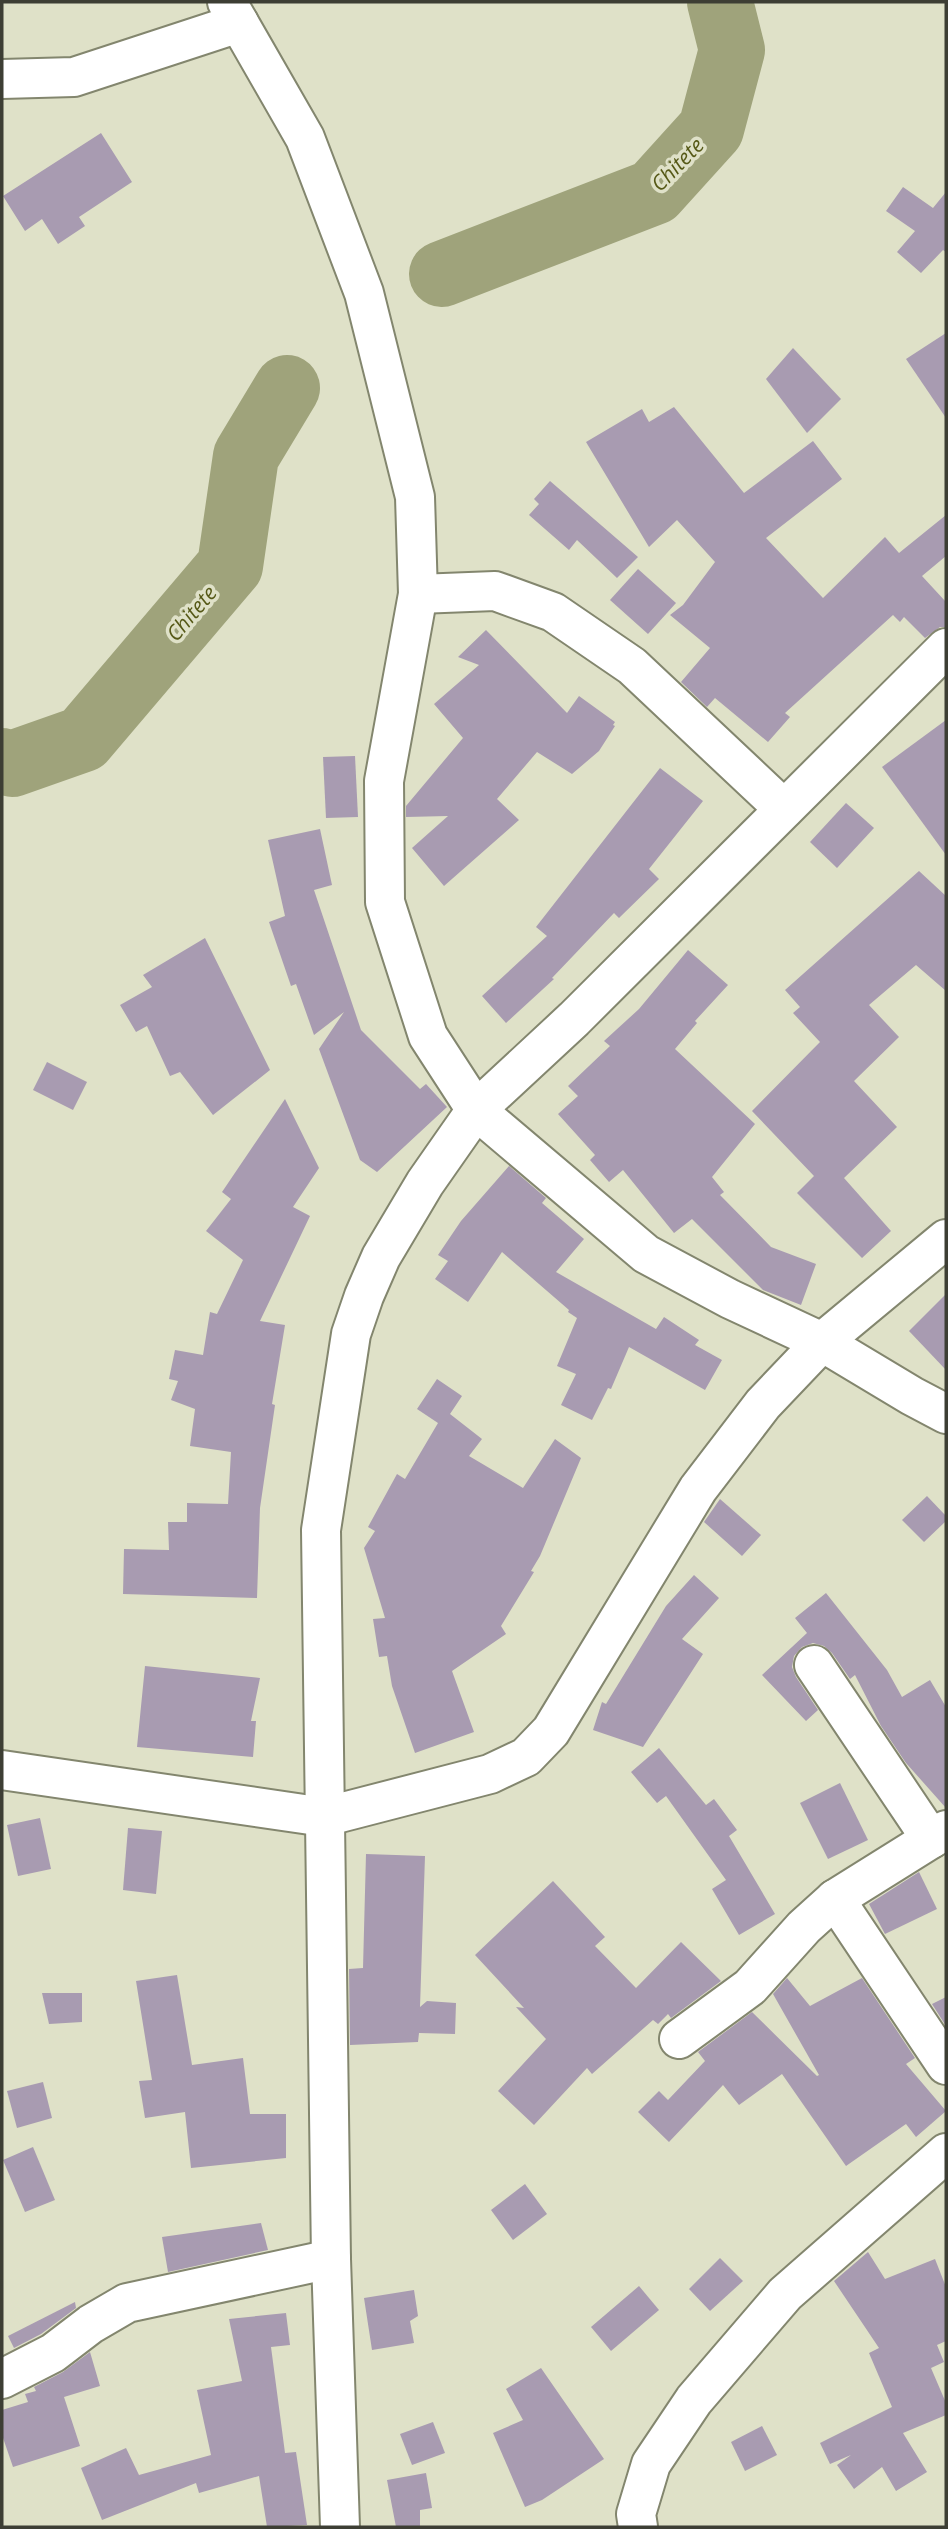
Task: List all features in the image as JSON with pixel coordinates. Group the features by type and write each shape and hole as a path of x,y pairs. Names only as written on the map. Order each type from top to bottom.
{"street":[{"path":"2,79 74,77 233,12 304,138 363,293 415,497 418,594 384,781 385,902 428,1036 476,1110 646,1254 730,1299 822,1342 946,1414"},
{"path":"418,594 495,591 553,612 632,666 784,809"},
{"path":"341,2527 331,2259 321,1530 351,1334 381,1257 425,1183 476,1110 574,1019 946,648"},
{"path":"2,1770 324,1817 490,1774 526,1757 551,1731 698,1489 762,1404 822,1342 946,1239"},
{"path":"679,2039 750,1987 804,1927 835,1899 939,1835 814,1665"},
{"path":"835,1899 946,2065"},
{"path":"638,2527 636,2514 651,2464 694,2400 785,2294 946,2153"},
{"path":"2,2379 54,2353 91,2324 127,2303 331,2259"}],"building":[{"path":"101,133 132,182 79,217 85,226 58,244 42,219 25,231 3,196"},
{"path":"903,187 933,208 946,192 946,252 943,250 921,273 897,252 915,231 886,211"},
{"path":"946,333 946,418 906,359"},
{"path":"793,348 841,399 807,433 766,379"},
{"path":"674,407 744,493 813,441 842,479 766,538 823,598 885,537 899,553 946,515 946,556 922,576 946,602 946,627 940,627 925,638 904,617 900,622 893,615 785,713 790,717 768,742 715,698 707,707 681,682 710,648 670,615 683,605 715,562 677,520 649,547 586,442 642,409 649,422"},
{"path":"550,481 638,557 617,578 577,540 569,550 529,515 539,504 534,499"},
{"path":"638,569 676,603 648,634 610,600"},
{"path":"486,630 567,713 579,696 615,722 615,726 599,751 572,774 537,752 497,799 519,820 444,886 412,848 448,816 406,817 406,806 463,738 434,704 479,665 458,657"},
{"path":"946,720 946,855 882,767"},
{"path":"355,756 358,817 326,818 323,757"},
{"path":"660,768 703,801 649,869 659,879 619,918 614,913 552,978 554,979 506,1023 482,996 547,936 536,927"},
{"path":"846,803 874,828 837,868 810,842"},
{"path":"320,829 332,885 314,890 361,1030 420,1089 426,1084 447,1107 377,1172 360,1160 319,1049 344,1012 314,1035 296,984 291,986 269,922 285,916 268,840"},
{"path":"919,871 946,896 946,991 916,965 869,1005 899,1037 854,1081 897,1127 844,1178 891,1231 862,1258 797,1193 814,1176 752,1111 820,1042 793,1013 800,1007 785,990"},
{"path":"205,938 270,1070 213,1115 180,1072 170,1076 147,1026 136,1032 120,1005 152,987 143,975"},
{"path":"688,950 728,985 695,1021 697,1023 675,1049 755,1124 712,1177 724,1192 720,1195 771,1247 816,1264 801,1305 763,1290 692,1219 674,1233 623,1170 609,1182 590,1160 595,1155 558,1114 578,1096 568,1086 610,1046 604,1041 639,1009"},
{"path":"47,1062 87,1082 73,1110 33,1090"},
{"path":"285,1099 319,1168 293,1207 310,1216 260,1321 285,1325 272,1404 275,1405 260,1508 257,1598 123,1594 124,1549 169,1550 168,1522 187,1522 187,1503 228,1504 231,1452 190,1446 195,1409 171,1400 178,1381 169,1379 175,1350 203,1355 210,1312 217,1314 243,1260 206,1231 231,1199 222,1192"},
{"path":"509,1166 546,1198 542,1203 584,1239 556,1272 656,1329 664,1317 699,1340 695,1345 722,1360 705,1390 629,1347 611,1389 608,1388 592,1420 561,1405 576,1374 557,1366 577,1318 568,1312 569,1310 502,1252 468,1302 435,1279 448,1261 438,1255 461,1221"},
{"path":"946,1294 946,1370 909,1331"},
{"path":"437,1379 462,1396 450,1414 482,1439 469,1456 523,1488 555,1439 581,1458 540,1556 531,1571 534,1572 501,1626 506,1634 452,1671 474,1732 415,1753 392,1686 387,1656 379,1657 373,1619 385,1618 364,1548 375,1531 368,1527 397,1474 405,1479 438,1423 417,1409"},
{"path":"927,1496 946,1516 946,1521 924,1542 902,1520"},
{"path":"720,1499 761,1535 742,1556 704,1522"},
{"path":"694,1575 719,1598 682,1639 703,1654 643,1747 593,1730 602,1702 606,1704 666,1606"},
{"path":"826,1593 887,1670 902,1697 930,1680 946,1707 946,1808 906,1763 881,1726 855,1675 850,1679 824,1646 813,1643 802,1647 794,1656 792,1667 796,1677 818,1710 806,1721 762,1675 807,1633 795,1618"},
{"path":"145,1666 260,1678 251,1721 256,1721 253,1757 137,1747"},
{"path":"659,1748 706,1805 714,1799 737,1830 729,1836 775,1914 739,1935 712,1889 726,1880 666,1796 657,1803 631,1772"},
{"path":"840,1783 868,1840 828,1859 800,1803"},
{"path":"40,1818 51,1869 18,1876 7,1825"},
{"path":"128,1828 162,1831 156,1894 123,1890"},
{"path":"366,1854 425,1856 420,2007 427,2001 456,2003 455,2034 419,2033 418,2042 350,2045 349,1969 363,1968"},
{"path":"919,1872 937,1909 885,1934 869,1904"},
{"path":"553,1881 605,1937 595,1946 636,1988 681,1942 721,1981 671,2018 668,2014 658,2024 653,2020 592,2074 587,2068 534,2125 498,2091 546,2039 516,2007 524,2008 475,1955"},
{"path":"177,1975 192,2065 243,2058 250,2114 286,2114 286,2158 191,2168 185,2112 145,2118 139,2081 152,2080 136,1981"},
{"path":"787,1978 810,2006 862,1978 915,2058 906,2064 946,2111 916,2137 906,2124 846,2166 782,2074 739,2105 723,2085 669,2142 638,2112 659,2091 668,2100 705,2061 698,2052 752,2012 819,2075 773,1994"},
{"path":"42,1993 82,1993 82,2022 49,2024"},
{"path":"946,1997 946,2026 932,2004"},
{"path":"43,2082 52,2118 17,2128 7,2091"},
{"path":"33,2147 55,2200 25,2212 3,2160"},
{"path":"525,2184 547,2214 513,2240 491,2210"},
{"path":"261,2223 268,2250 168,2272 162,2237"},
{"path":"868,2252 885,2279 935,2259 946,2287 946,2341 937,2345 944,2362 931,2368 946,2403 946,2415 903,2433 927,2472 896,2491 882,2467 854,2489 837,2465 851,2455 830,2464 820,2443 892,2407 869,2353 879,2348 834,2281"},
{"path":"720,2258 743,2281 710,2311 689,2289"},
{"path":"639,2286 659,2310 611,2351 591,2327"},
{"path":"414,2290 418,2316 410,2321 414,2343 372,2350 364,2298"},
{"path":"75,2302 76,2308 41,2334 14,2348 8,2336"},
{"path":"286,2313 290,2345 271,2347 285,2453 296,2452 307,2525 267,2527 259,2476 199,2493 196,2483 102,2520 81,2468 126,2448 139,2475 211,2455 197,2390 242,2381 229,2319"},
{"path":"90,2352 100,2386 64,2397 80,2446 13,2467 2,2435 2,2410 28,2402 25,2394 36,2391 34,2387 63,2372"},
{"path":"541,2368 604,2459 542,2500 525,2507 493,2433 523,2420 506,2389"},
{"path":"433,2422 445,2453 412,2465 400,2434"},
{"path":"762,2426 777,2455 745,2471 731,2442"},
{"path":"426,2473 432,2508 420,2510 420,2527 396,2527 387,2480"}],"waterway":[{"name":"Chitete","path":"442,274 654,192 711,129 732,50 720,2"},
{"name":"Chitete","path":"2,761 12,764 83,739 230,566 246,456 287,388"}]}
